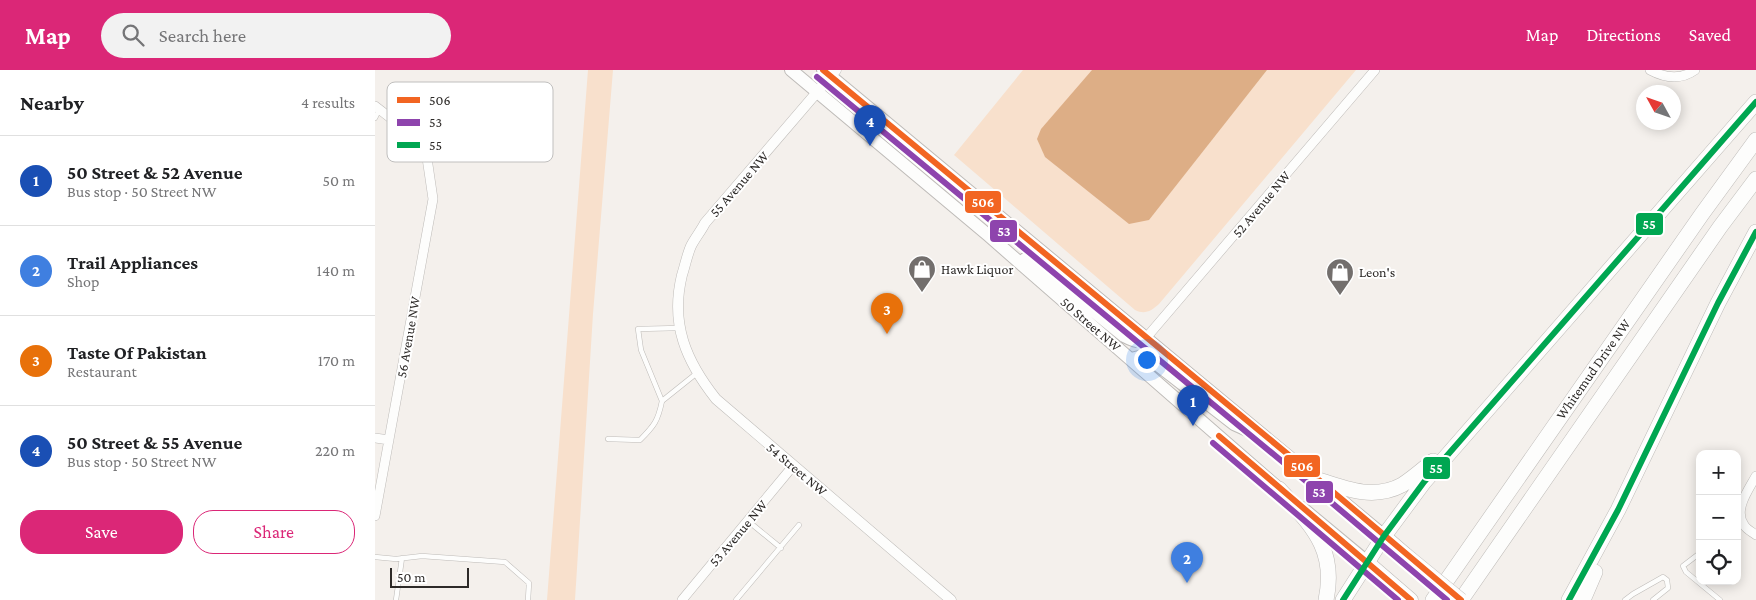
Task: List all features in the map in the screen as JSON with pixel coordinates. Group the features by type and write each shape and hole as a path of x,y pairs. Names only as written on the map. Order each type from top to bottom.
{"highway":[{"path":"1343,600 1384,536 1424,482 1756,102"},
{"name":"Whitemud Drive NW","path":"1433,600 1696,222 1756,140"},
{"name":"Whitemud Drive NW","path":"1461,600 1756,179"},
{"path":"1569,600 1618,510 1718,303 1756,232"},
{"path":"1319,480 1367,493 1386,491 1401,485 1456,444"},
{"path":"1279,489 1311,525 1326,553 1329,586 1327,600"},
{"path":"1583,600 1618,510"}],"main road":[{"name":"50 Street NW","path":"791,70 988,235 1279,489 1411,600"},
{"name":"50 Street NW","path":"830,72 1461,600"},
{"path":"988,235 1047,273 1124,336 1133,341 1141,342 1147,338"},
{"path":"1131,359 1139,357 1154,362 1234,424 1274,443"}],"street":[{"name":"52 Avenue NW","path":"1147,338 1375,70"},
{"path":"1650,70 1672,78 1683,76 1695,70"},
{"name":"55 Avenue NW","path":"677,314 677,293 686,262 691,247 705,223 817,92 830,72"},
{"name":"56 Avenue NW","path":"375,516 433,199 428,162"},
{"name":"54 Street NW","path":"677,314 679,328 697,373 716,399 951,600"},
{"path":"375,438 389,440"},
{"name":"53 Avenue NW","path":"682,600 793,466"},
{"path":"1741,505 1756,476"},
{"path":"1741,524 1756,535"}],"lane":[{"path":"607,439 640,440 654,427 659,417 662,401 641,350 638,329 679,328"},
{"path":"662,401 697,373"},
{"path":"748,521 781,548"},
{"path":"737,600 799,525"},
{"path":"375,557 402,558 422,556 505,562 529,583 528,600"},
{"path":"1696,556 1683,566 1686,572 1696,580"},
{"path":"397,600 402,558"},
{"path":"1625,600 1663,577 1667,580 1668,588 1653,600"},
{"path":"1702,585 1720,600"}],"shaded area":[{"path":"588,70 613,70 593,314 575,600 547,600"},
{"path":"1023,70 1356,70 1159,304 1151,310 1142,312 1135,310 954,155"},
{"path":"1092,70 1267,70 1149,220 1129,224 1045,157 1037,139 1041,129"}],"transit line":[{"name":"506","path":"823,70 1319,480 1461,600"},
{"name":"53","path":"817,77 1447,600"},
{"name":"55","path":"1343,600 1384,536 1424,482 1756,102"},
{"name":"55","path":"1569,600 1618,510 1718,303 1756,232"},
{"name":"506","path":"1219,436 1411,600"},
{"name":"53","path":"1213,443 1398,600"}],"place":[{"name":"50 Street & 55 Avenue","path":"870,146"},
{"name":"Hawk Liquor","path":"922,293"},
{"name":"Leon's","path":"1340,296"},
{"name":"Taste Of Pakistan","path":"887,334"},
{"name":"50 Street & 52 Avenue","path":"1193,426"},
{"name":"Trail Appliances","path":"1187,583"}]}
